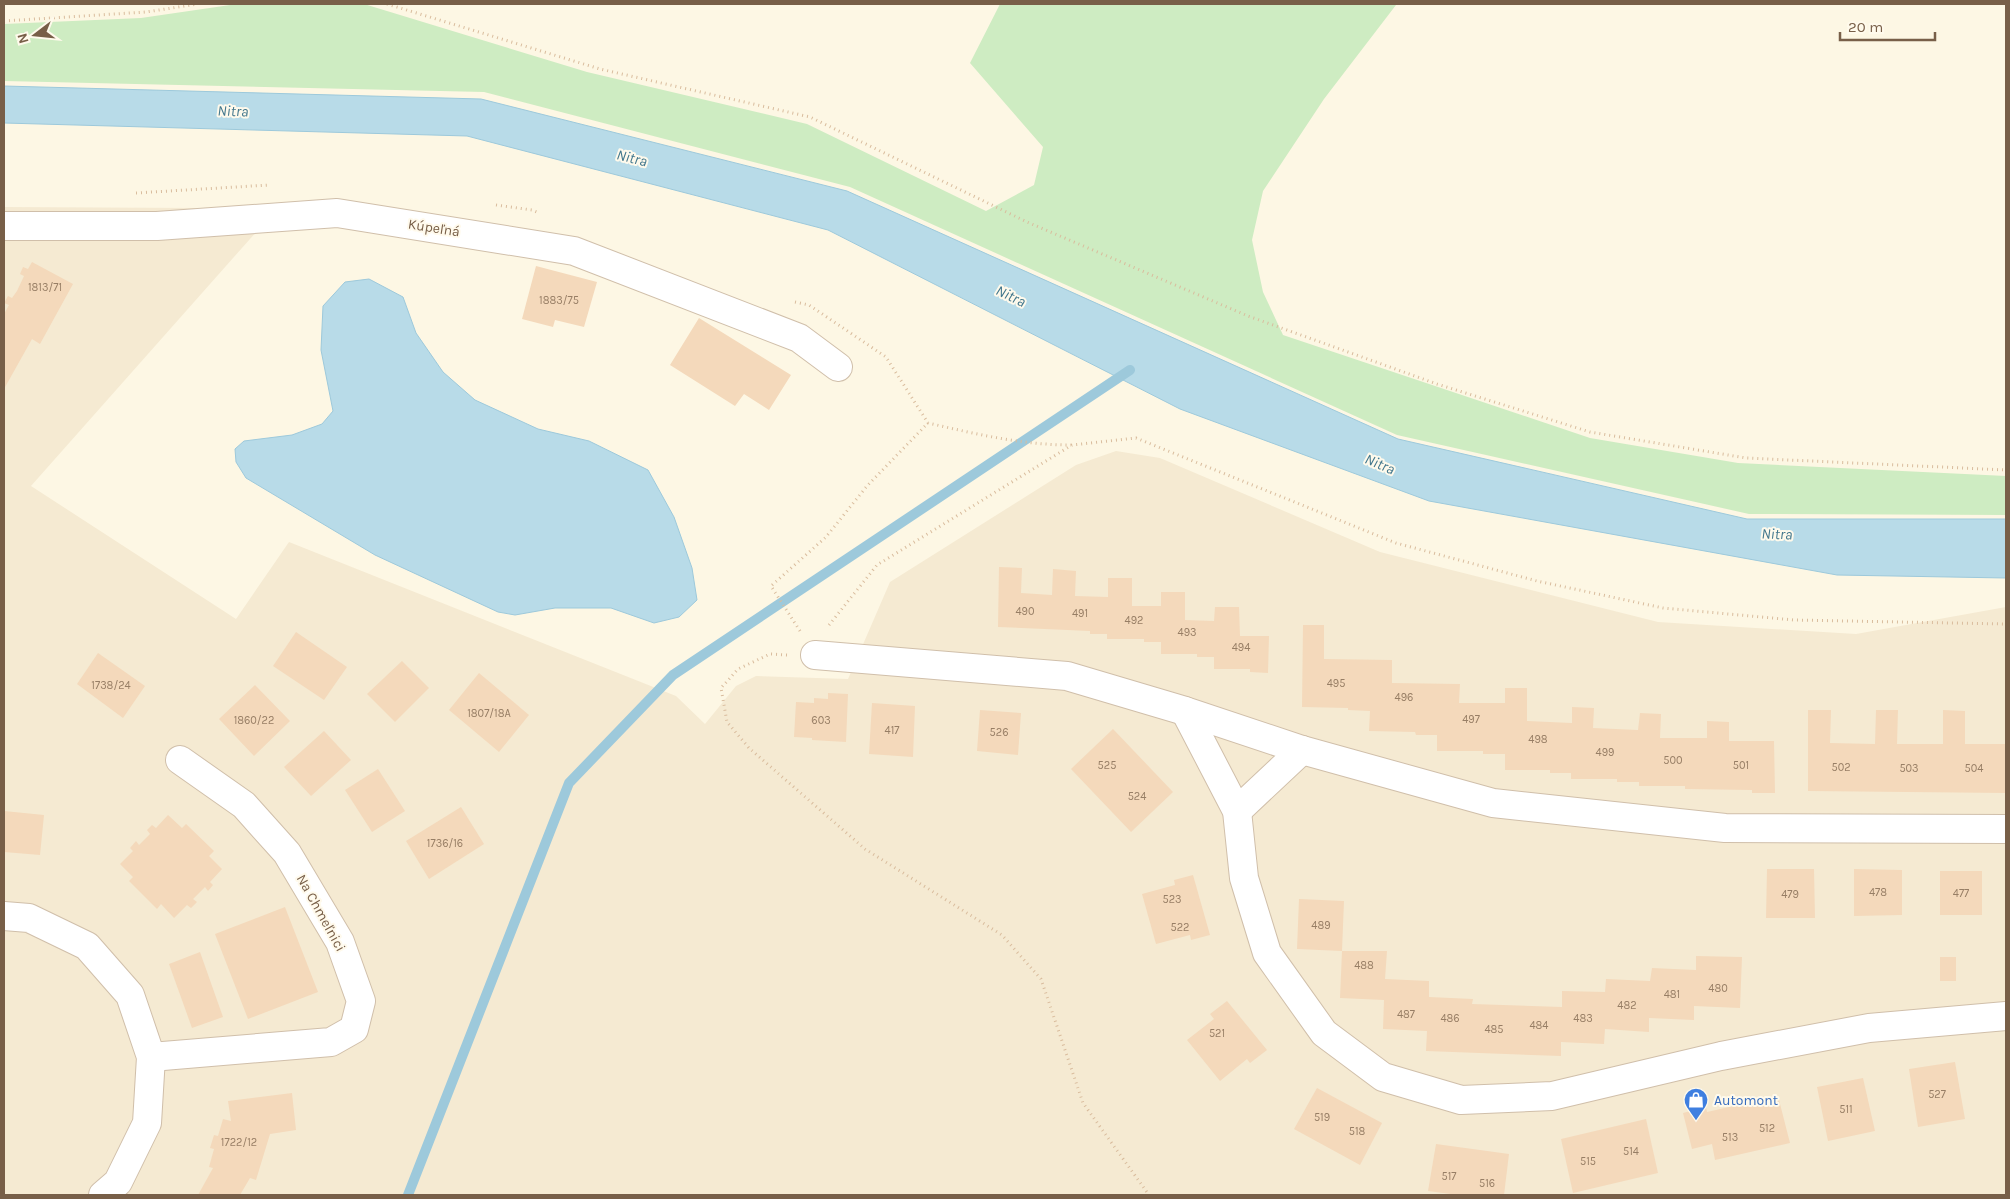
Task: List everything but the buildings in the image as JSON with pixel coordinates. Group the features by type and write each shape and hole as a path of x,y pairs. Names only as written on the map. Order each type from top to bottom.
{"street":[{"name":"Kúpeľná","path":"4,226 157,226 337,213 574,251 799,338 838,367"},
{"path":"815,655 1067,676 1186,711 1302,750 1493,803 1725,828 2006,830"},
{"path":"1186,711 1237,811 1244,878 1267,953 1324,1033 1383,1076 1461,1100 1552,1096 1721,1056 1869,1028 2006,1016"},
{"path":"1237,811 1302,750"},
{"name":"Na Chmeľnici","path":"151,1057 330,1042 354,1028 361,1001 340,942 288,853 244,805 180,760"},
{"path":"4,916 29,918 87,946 130,995 151,1057 147,1123 118,1182 103,1195"}],"path":[{"path":"4,21 146,12 198,4"},
{"path":"387,4 600,70 810,117 1027,222 1248,316 1437,384 1590,432 1746,458 2006,470"},
{"path":"786,611 771,586 826,537 867,486 928,423"},
{"path":"841,657 829,626 877,565 1072,446 1136,438 1396,543 1537,580 1663,608 1794,620 2006,624"},
{"path":"815,655 770,654 738,669 721,688 727,722 749,748 865,849 1002,935 1041,979 1082,1103 1149,1195"}],"shaded area":[{"path":"4,207 199,208 257,231 31,486 236,619 289,542 676,696 705,724 736,686 756,676 848,679 890,582 1076,465 1116,451 1160,458 1380,552 1658,622 1856,634 2006,607 2006,1195 4,1195"}],"green space":[{"path":"237,4 364,4 587,72 807,124 986,211 1034,185 1043,147 970,63 1000,4 1394,4 1396,5 1324,99 1263,191 1252,240 1263,292 1283,335 1590,438 1738,463 2006,476 2006,515 1749,514 1397,435 850,187 484,92 4,81 4,24 141,18"}],"water":[{"name":"Nitra","path":"4,86 481,99 847,191 1398,439 1747,519 2006,519 2006,578 1837,575 1429,501 1180,409 828,230 467,136 4,123"},
{"path":"369,279 403,297 416,333 443,372 475,400 538,429 589,441 648,470 674,517 692,568 697,600 679,617 654,623 611,608 555,608 515,615 498,612 375,555 246,478 236,462 235,449 244,441 292,435 322,424 333,411 321,350 323,306 345,282"}],"waterway":[{"path":"408,1195 569,783 673,675 1130,370"}],"place":[{"name":"Automont","path":"1696,1121"}]}
